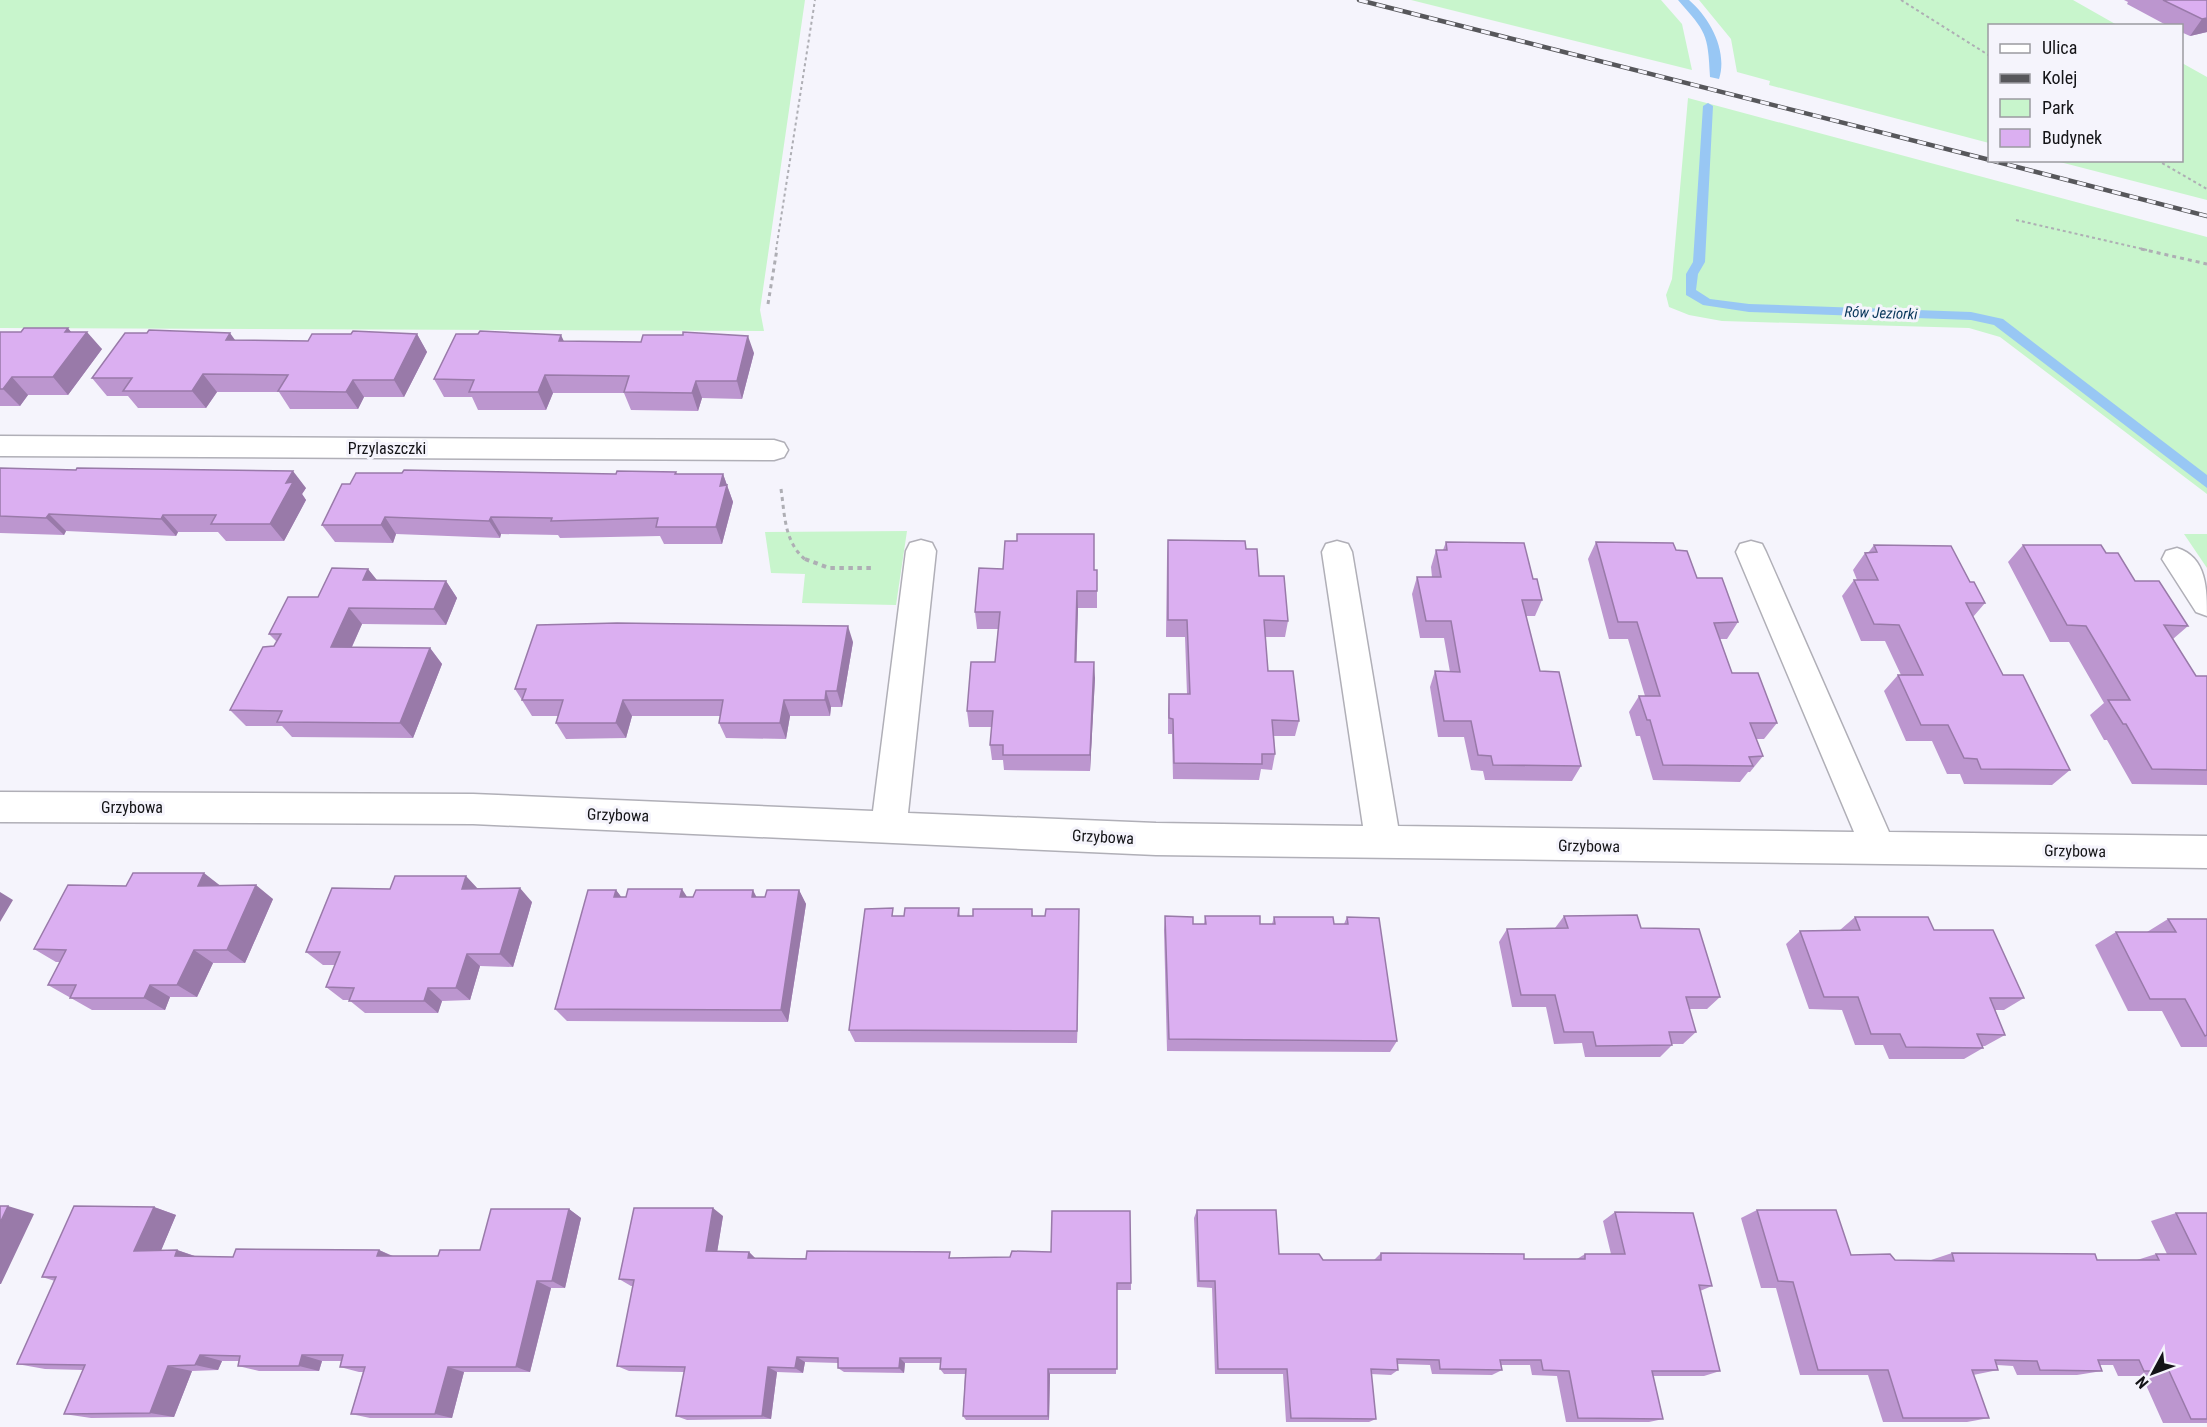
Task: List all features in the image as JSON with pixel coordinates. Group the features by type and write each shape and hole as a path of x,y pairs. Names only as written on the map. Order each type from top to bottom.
{"street":[{"name":"Przylaszczki","path":"0,446 774,450"},
{"path":"889,826 921,551"},
{"path":"1337,552 1383,843"},
{"path":"1751,552 1879,849"},
{"path":"2177,559 2207,604"},
{"name":"Grzybowa","path":"0,807 473,809 1156,839 2207,852"}],"path":[{"path":"768,304 815,0"},
{"path":"1900,0 1988,55"},
{"path":"2160,162 2207,189"},
{"path":"2016,220 2207,264"},
{"path":"774,450 792,546 803,557 820,566 834,569 879,568"}],"green space":[{"path":"0,0 805,0 760,310 764,331 0,328"},
{"path":"1411,0 1661,0 1682,24 1692,70"},
{"path":"1699,0 2073,0 2115,24 1988,24 1988,143 1769,85 1770,81 1737,72 1731,39"},
{"path":"2183,64 2207,77 2207,200 2060,162 2183,162"},
{"path":"1688,98 2207,237 2207,494 2000,337 1969,328 1722,321 1689,315 1669,307 1666,295 1672,279"},
{"path":"907,531 896,605 802,603 805,574 771,573 765,532"},
{"path":"2184,534 2207,534 2207,568"}],"building":[{"path":"2163,0 2207,0 2207,18 2202,19"},
{"path":"24,328 68,328 65,332 87,332 53,377 12,377 3,389 0,389 0,332 21,332"},
{"path":"149,330 230,333 226,340 308,341 312,334 351,334 353,331 417,334 394,380 353,380 346,392 278,391 288,375 203,374 192,391 123,391 132,378 92,378 125,333 147,333"},
{"path":"480,331 561,335 559,341 641,342 643,335 683,335 683,332 748,336 737,381 696,381 692,393 624,392 629,376 545,375 538,392 469,392 474,380 434,379 456,334 478,334"},
{"path":"0,468 293,471 286,483 293,482 270,524 211,524 216,515 163,515 161,519 49,514 46,518 0,516"},
{"path":"404,470 723,474 720,486 727,485 716,527 656,527 658,518 551,521 552,518 491,517 489,521 385,517 381,525 322,525 342,484 350,484 356,473 402,473"},
{"path":"1017,534 1094,534 1094,570 1097,570 1097,591 1077,591 1075,662 1094,662 1090,755 1003,755 1003,745 990,745 993,711 967,711 971,662 995,662 1000,612 975,612 979,568 1003,569 1005,541 1017,541"},
{"path":"1168,540 1245,541 1246,549 1257,549 1259,576 1284,576 1288,621 1264,620 1268,671 1293,671 1299,721 1272,720 1275,754 1262,754 1262,764 1174,763 1173,719 1169,718 1169,694 1190,694 1187,620 1168,620"},
{"path":"1446,542 1524,543 1533,579 1537,579 1542,600 1522,600 1540,671 1559,672 1581,766 1493,765 1491,756 1478,755 1471,721 1444,721 1435,671 1460,672 1451,621 1426,621 1417,577 1441,577 1436,550 1447,550"},
{"path":"1596,542 1673,543 1676,550 1687,551 1697,578 1722,578 1738,622 1714,623 1732,673 1758,673 1777,723 1750,723 1763,756 1749,757 1753,766 1663,765 1650,720 1647,720 1639,696 1660,696 1637,622 1618,622"},
{"path":"1874,545 1951,546 1970,582 1974,582 1985,603 1966,603 2003,675 2023,675 2070,770 1981,769 1977,759 1964,758 1948,725 1921,725 1898,675 1923,675 1899,625 1874,624 1854,580 1878,580 1865,553 1877,552"},
{"path":"2023,545 2101,545 2106,553 2118,553 2135,581 2159,581 2188,626 2164,625 2196,676 2207,676 2207,770 2152,769 2126,724 2123,724 2108,700 2130,700 2086,626 2067,625"},
{"path":"332,568 368,569 363,580 446,581 434,609 349,608 331,647 430,648 400,723 277,722 282,711 230,710 263,647 274,646 281,634 269,634 288,597 318,597"},
{"path":"617,623 848,626 837,691 826,691 825,700 784,700 780,723 719,723 723,700 623,700 616,723 556,723 563,700 522,700 526,689 515,689 537,625"},
{"path":"133,873 204,873 198,886 256,885 227,950 194,950 177,985 150,985 144,998 70,998 76,985 48,985 66,950 34,949 68,885 126,886"},
{"path":"395,876 466,876 462,889 520,888 500,954 467,954 456,988 428,988 424,1001 349,1001 354,988 326,987 340,952 306,952 332,888 390,889"},
{"path":"628,889 682,889 680,897 693,897 696,890 753,890 752,897 765,897 767,890 799,890 781,1010 555,1009 588,890 616,890 614,897 626,897"},
{"path":"893,908 892,916 904,916 905,908 959,908 958,916 973,916 973,909 1032,909 1032,916 1045,916 1046,909 1079,909 1077,1031 849,1030 865,909"},
{"path":"1637,915 1641,928 1699,929 1720,997 1686,997 1696,1032 1669,1032 1672,1045 1596,1046 1593,1032 1564,1032 1555,995 1521,995 1507,929 1568,928 1564,916"},
{"path":"1165,916 1193,917 1193,924 1206,924 1205,916 1260,916 1260,924 1275,924 1274,917 1333,917 1334,924 1348,924 1347,917 1379,918 1397,1041 1169,1039"},
{"path":"1855,917 1928,917 1934,930 1993,930 2024,998 1990,998 2005,1035 1977,1034 1983,1048 1906,1047 1900,1034 1871,1034 1858,997 1824,997 1800,931 1860,930"},
{"path":"2168,919 2207,919 2207,1035 2205,1036 2185,999 2150,999 2116,932 2176,932"},
{"path":"0,1206 8,1206 0,1223"},
{"path":"74,1206 154,1207 134,1251 177,1250 175,1256 233,1257 236,1249 379,1250 377,1256 438,1256 440,1250 480,1250 491,1209 569,1209 552,1281 537,1281 516,1367 448,1367 435,1414 351,1414 365,1367 340,1367 343,1355 302,1355 299,1366 238,1366 240,1356 200,1355 195,1365 168,1366 150,1413 64,1414 85,1365 17,1364 56,1277 42,1277"},
{"path":"634,1208 713,1208 706,1251 749,1252 748,1258 806,1259 807,1251 950,1252 949,1258 1010,1257 1012,1251 1051,1252 1052,1211 1130,1211 1131,1283 1117,1283 1117,1369 1048,1369 1048,1416 963,1416 966,1369 940,1369 941,1358 900,1358 899,1368 838,1368 838,1358 797,1357 795,1368 768,1367 762,1416 676,1416 685,1367 617,1366 634,1280 619,1279"},
{"path":"1197,1210 1276,1210 1279,1254 1319,1254 1323,1260 1381,1260 1381,1253 1524,1254 1524,1259 1585,1259 1585,1254 1625,1254 1615,1212 1693,1213 1712,1286 1699,1285 1720,1371 1652,1371 1663,1419 1578,1418 1569,1371 1543,1370 1541,1360 1500,1360 1502,1370 1440,1369 1439,1360 1397,1359 1398,1370 1371,1369 1376,1419 1291,1418 1287,1369 1218,1369 1215,1281 1199,1281"},
{"path":"1757,1210 1836,1210 1851,1255 1890,1254 1895,1260 1954,1261 1952,1253 2095,1254 2097,1260 2159,1260 2156,1254 2196,1254 2176,1213 2207,1213 2207,1419 2191,1419 2169,1371 2144,1371 2139,1360 2098,1360 2102,1371 2040,1370 2037,1361 1995,1360 1998,1370 1972,1370 1989,1418 1903,1418 1888,1370 1818,1370 1793,1282 1778,1281"}],"waterway":[{"name":"Rów Jeziorki","path":"1683,0 1700,17 1710,34 1715,77"},
{"name":"Rów Jeziorki","path":"1708,106 1699,262 1692,274 1690,292 1707,302 1749,308 1971,316 1998,322 2207,483"}],"railway":[{"path":"1359,0 1988,159"},
{"path":"1998,162 2207,216"}]}
